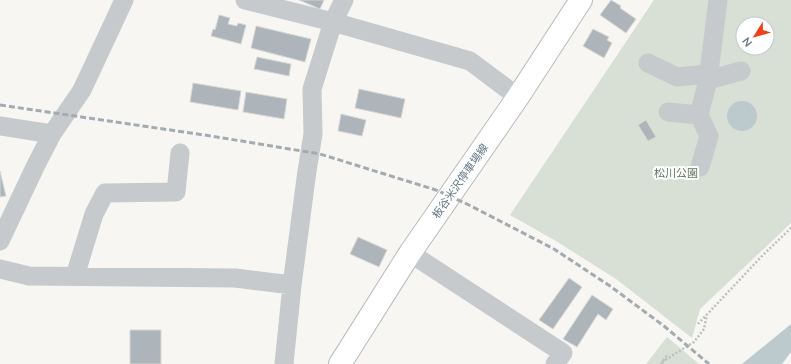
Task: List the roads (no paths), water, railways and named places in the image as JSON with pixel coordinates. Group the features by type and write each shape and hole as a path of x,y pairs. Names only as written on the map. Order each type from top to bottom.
{"main road":[{"name":"板谷米沢停車場線","path":"340,364 410,253 518,97 582,0"}],"street":[{"path":"0,241 52,134 82,90 124,0"},
{"path":"245,0 334,22 470,61 518,97"},
{"path":"284,364 292,285 313,134 312,89 334,22 344,0"},
{"path":"700,167 709,136 699,115 708,77 718,0"},
{"path":"648,63 677,77 708,77 740,71"},
{"path":"668,112 699,115"},
{"path":"0,126 52,134"},
{"path":"75,276 94,214 105,193 176,192 180,153"},
{"path":"410,253 563,353 555,364"},
{"path":"0,269 29,276 235,278 292,285"}],"railway":[{"path":"0,105 211,136 320,154 436,190 469,205 554,249 610,286 664,326 709,364"}],"park label":[{"name":"松川公園","path":"676,173"}]}
